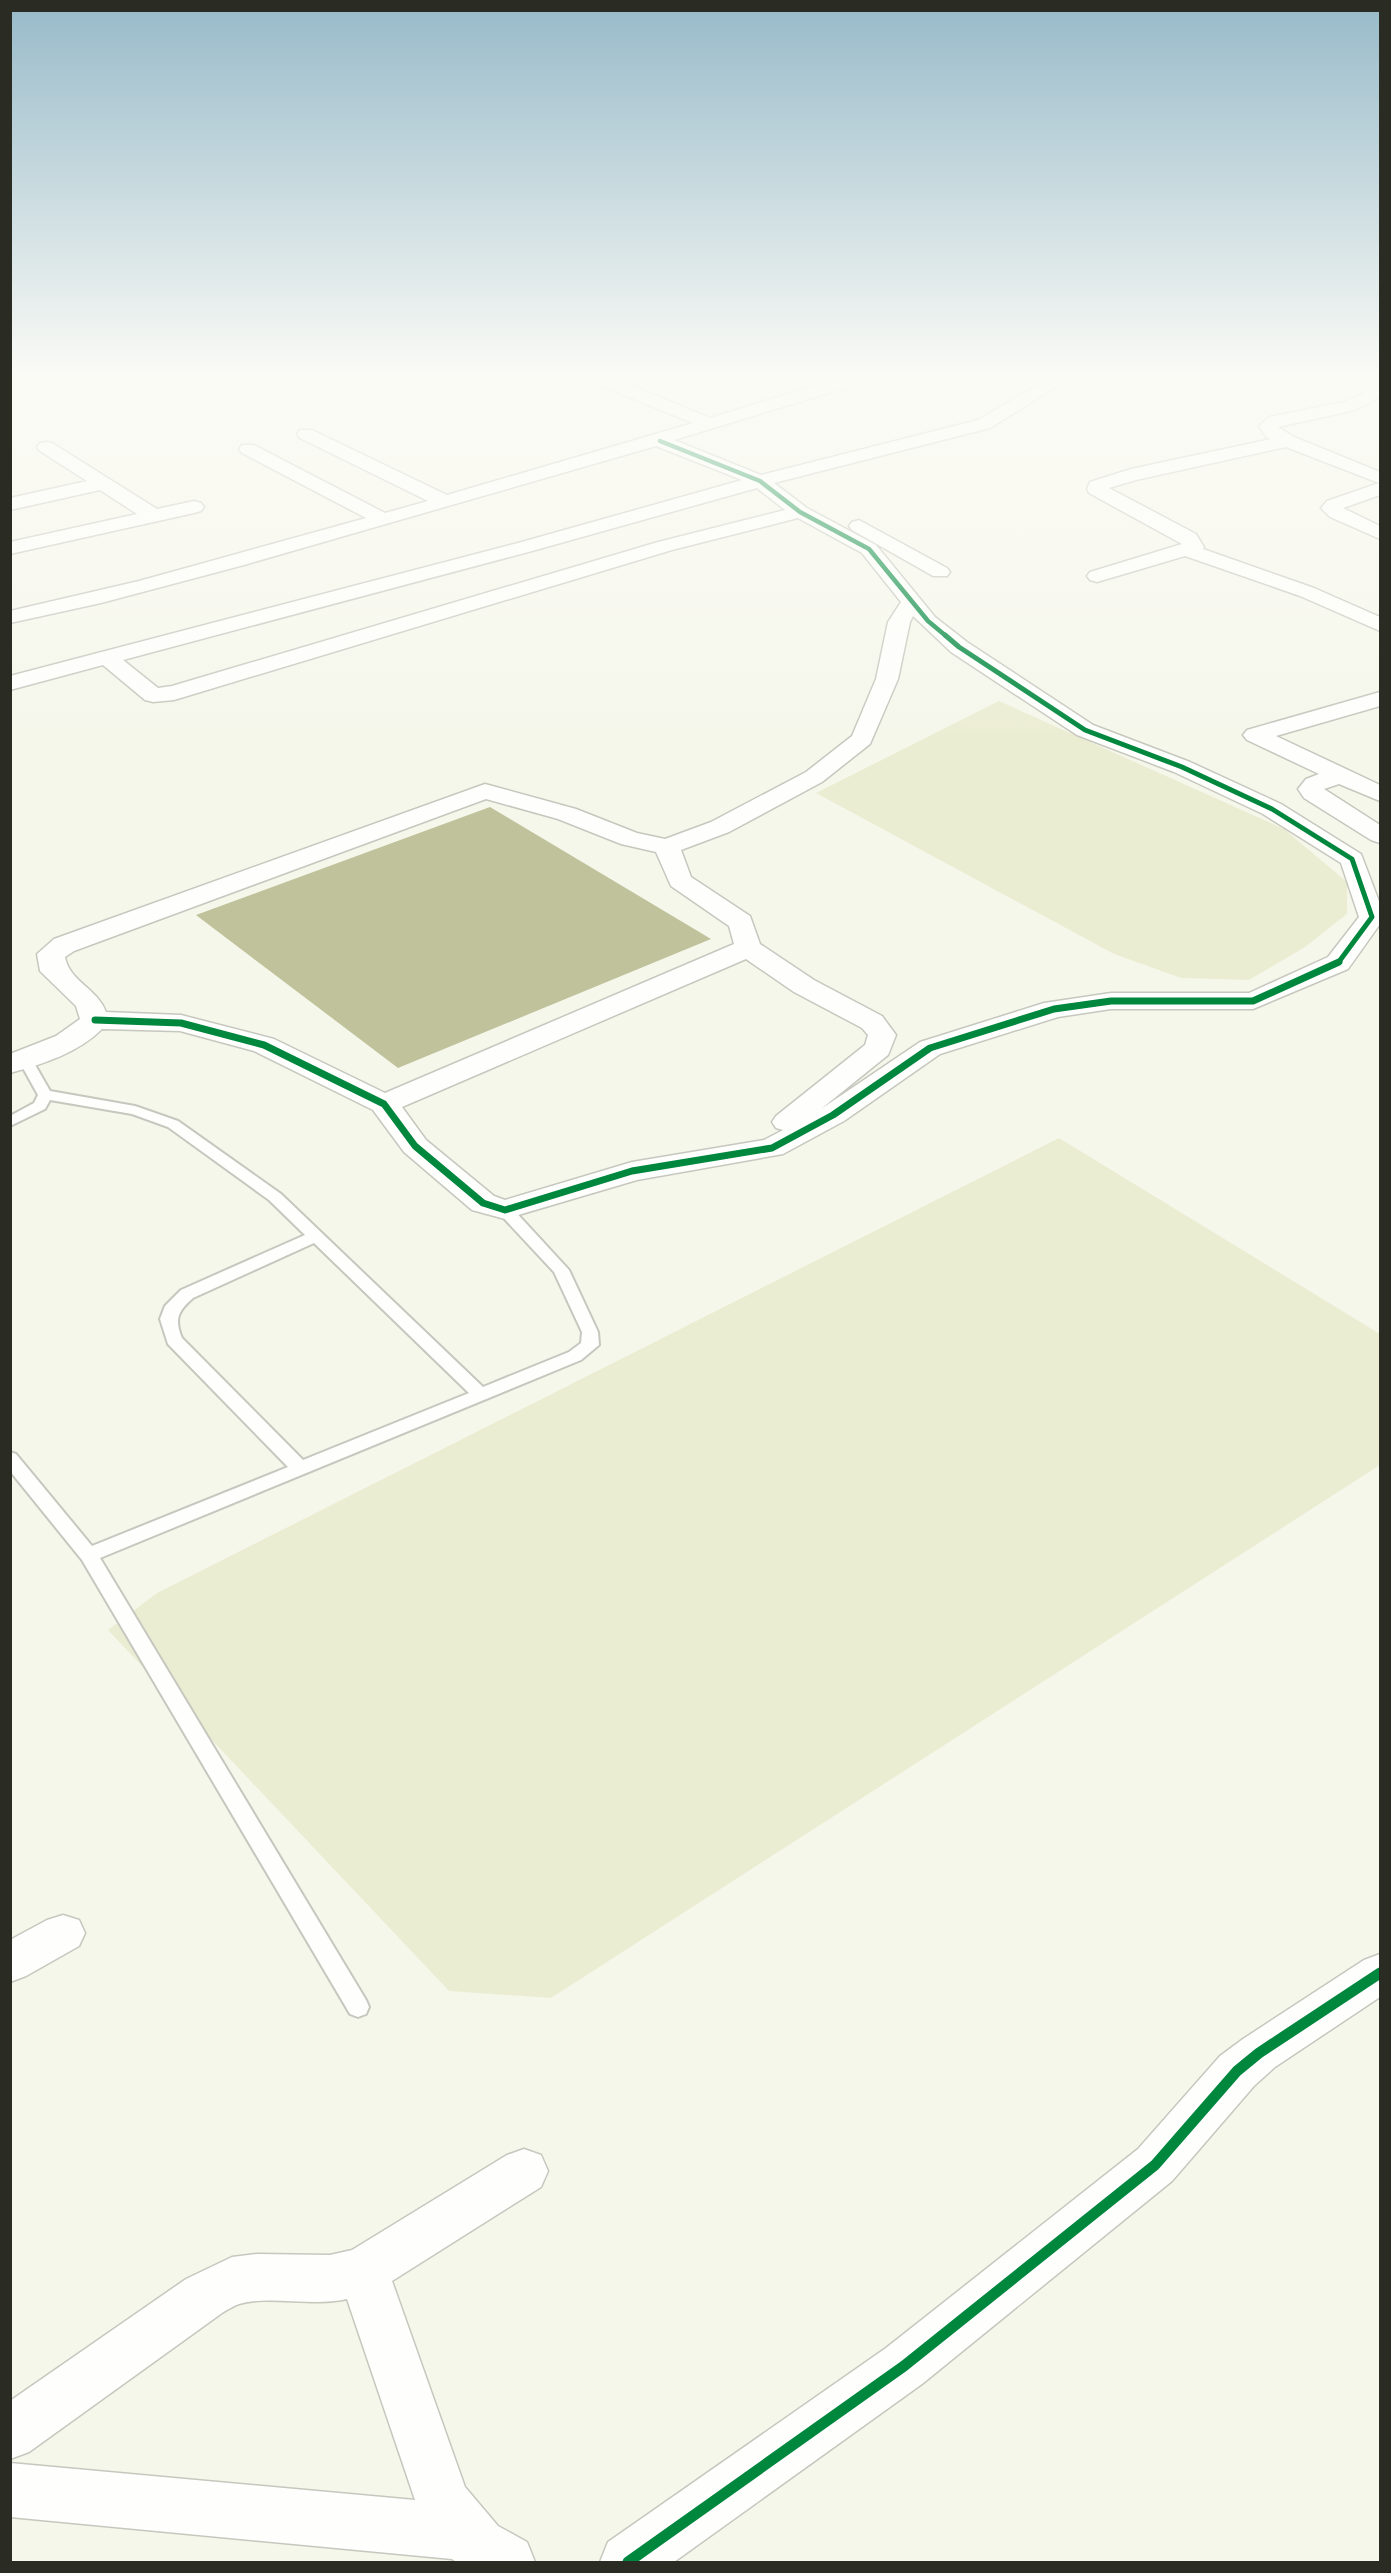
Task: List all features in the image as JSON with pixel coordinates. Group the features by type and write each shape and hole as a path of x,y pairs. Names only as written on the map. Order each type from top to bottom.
{"street":[{"path":"10,504 37,498"},
{"path":"124,498 154,516"},
{"path":"343,498 384,520"},
{"path":"438,498 446,502"},
{"path":"11,616 157,584 460,498"},
{"path":"10,683 525,547 700,498"},
{"path":"95,1020 181,1023 264,1045 384,1104 415,1146 483,1203 505,1210 632,1171 772,1148 833,1115 930,1048 1054,1009 1111,1001 1253,1001 1338,963 1372,917 1352,859 1272,809 1182,767 1085,730 959,647 911,603 869,549 800,512 786,498"},
{"path":"803,498 940,572"},
{"path":"1097,576 1194,547 1189,538 1113,498"},
{"path":"1354,498 1334,505 1332,508 1337,513 1380,533"},
{"path":"10,548 194,507"},
{"path":"105,657 153,695 162,696 665,546 800,512"},
{"path":"1187,550 1307,592 1380,625"},
{"path":"95,1020 89,1004 54,971 51,954 64,945 485,791 567,814 630,839 667,847 720,827 814,777 862,739 887,679 899,622 911,603"},
{"path":"1380,699 1302,719 1255,735 1380,794"},
{"path":"1340,775 1315,784 1310,789 1312,794 1380,835"},
{"path":"667,847 680,880 741,922 748,948 804,986 872,1022 882,1035 878,1049 752,1151"},
{"path":"384,1104 748,948"},
{"path":"18,1062 57,1048 82,1035 95,1020"},
{"path":"10,1963 63,1933"},
{"path":"628,2562 904,2366 1155,2165 1237,2071 1259,2053 1380,1973"},
{"path":"10,2433 204,2296 232,2281 257,2278 330,2279 363,2271 524,2171"},
{"path":"363,2271 443,2503 462,2532 496,2558 507,2562"},
{"path":"10,2490 462,2532"}],"lane":[{"path":"18,1062 45,1095 135,1110 173,1124 275,1197 480,1394"},
{"path":"10,1122 40,1106 45,1095"},
{"path":"89,1555 575,1356 590,1345 590,1332 561,1269 505,1210"},
{"path":"300,1468 174,1340 166,1323 170,1308 187,1294 316,1236"},
{"path":"10,1458 89,1555 358,2007"}],"shaded area":[{"path":"999,701 1284,829 1347,882 1347,914 1305,947 1249,980 1181,978 1114,954 816,793"},
{"path":"490,807 711,939 398,1068 196,915"},
{"path":"1059,1138 1380,1334 1380,1465 551,1998 449,1991 108,1630 157,1593"}],"cycle path":[{"path":"95,1020 181,1023 264,1045 384,1104 415,1146 483,1203 505,1210 632,1171 772,1148 833,1115 930,1048 1054,1009 1111,1001 1253,1001 1338,963 1372,917 1352,859 1272,809 1182,767 1085,730 959,647 928,621 869,549 800,512 782,498"},
{"path":"628,2562 904,2366 1155,2165 1237,2071 1259,2053 1380,1973"}]}
